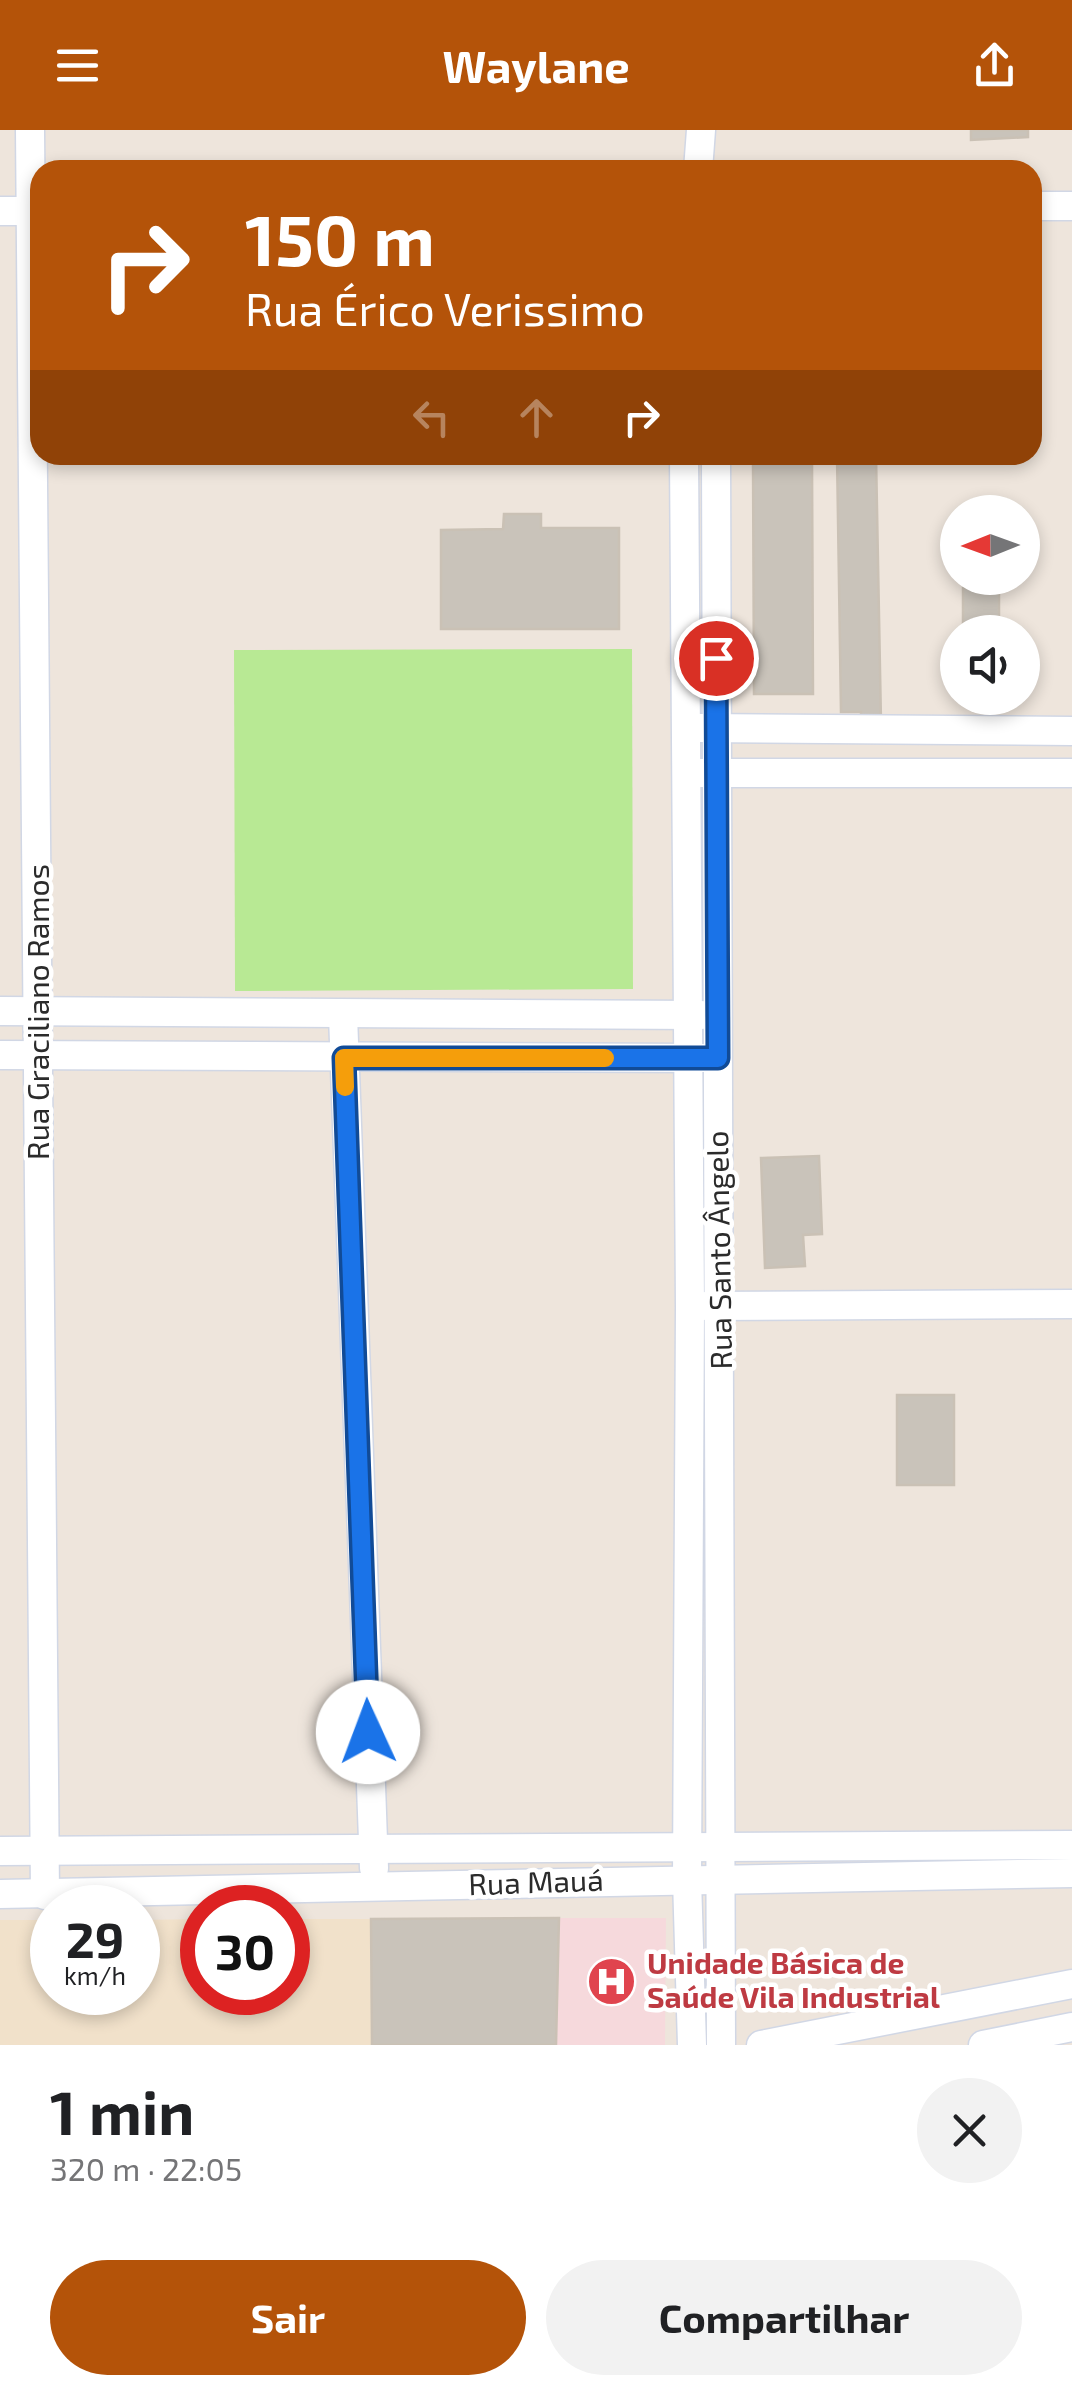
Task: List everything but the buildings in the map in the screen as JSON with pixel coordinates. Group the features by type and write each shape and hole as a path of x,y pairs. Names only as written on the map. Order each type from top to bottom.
{"street":[{"name":"Rua Graciliano Ramos","path":"30,130 32,160"},
{"path":"1042,206 1072,206"},
{"path":"0,211 30,211"},
{"name":"Rua Graciliano Ramos","path":"37,465 45,1885"},
{"name":"Rua Santo Ângelo","path":"684,465 690,1306 687,1879 692,2045"},
{"name":"Rua Santo Ângelo","path":"716,465 722,1305 721,2045"},
{"path":"682,516 715,516"},
{"path":"684,728 1072,731"},
{"path":"685,772 1072,774"},
{"path":"0,1011 718,1016"},
{"path":"343,1016 376,1888"},
{"path":"0,1055 718,1058"},
{"path":"690,1306 1072,1304"},
{"path":"0,1851 720,1850 1072,1845"},
{"name":"Rua Mauá","path":"160,1892 1072,1873"},
{"name":"Rua Mauá","path":"0,1894 30,1894"},
{"path":"761,2045 1072,1984"},
{"path":"983,2045 1072,2027"}],"shaded area":[{"name":"Unidade Básica de Saúde Vila Industrial","path":"559,1918 666,1918 665,2045 556,2045"},
{"path":"180,1919 180,2015 310,2015 310,1919 371,1919 372,2045 0,2045 0,1920 30,1920 30,2015 160,2015 160,1920"}],"green space":[{"path":"632,649 633,989 235,991 234,650"}],"slow traffic":[{"path":"345,1087 344,1058 605,1058"}],"place":[{"name":"Unidade Básica de Saúde Vila Industrial","path":"612,1981"}],"route":[{"path":"368,1732 344,1058 718,1058 716,658"}]}
